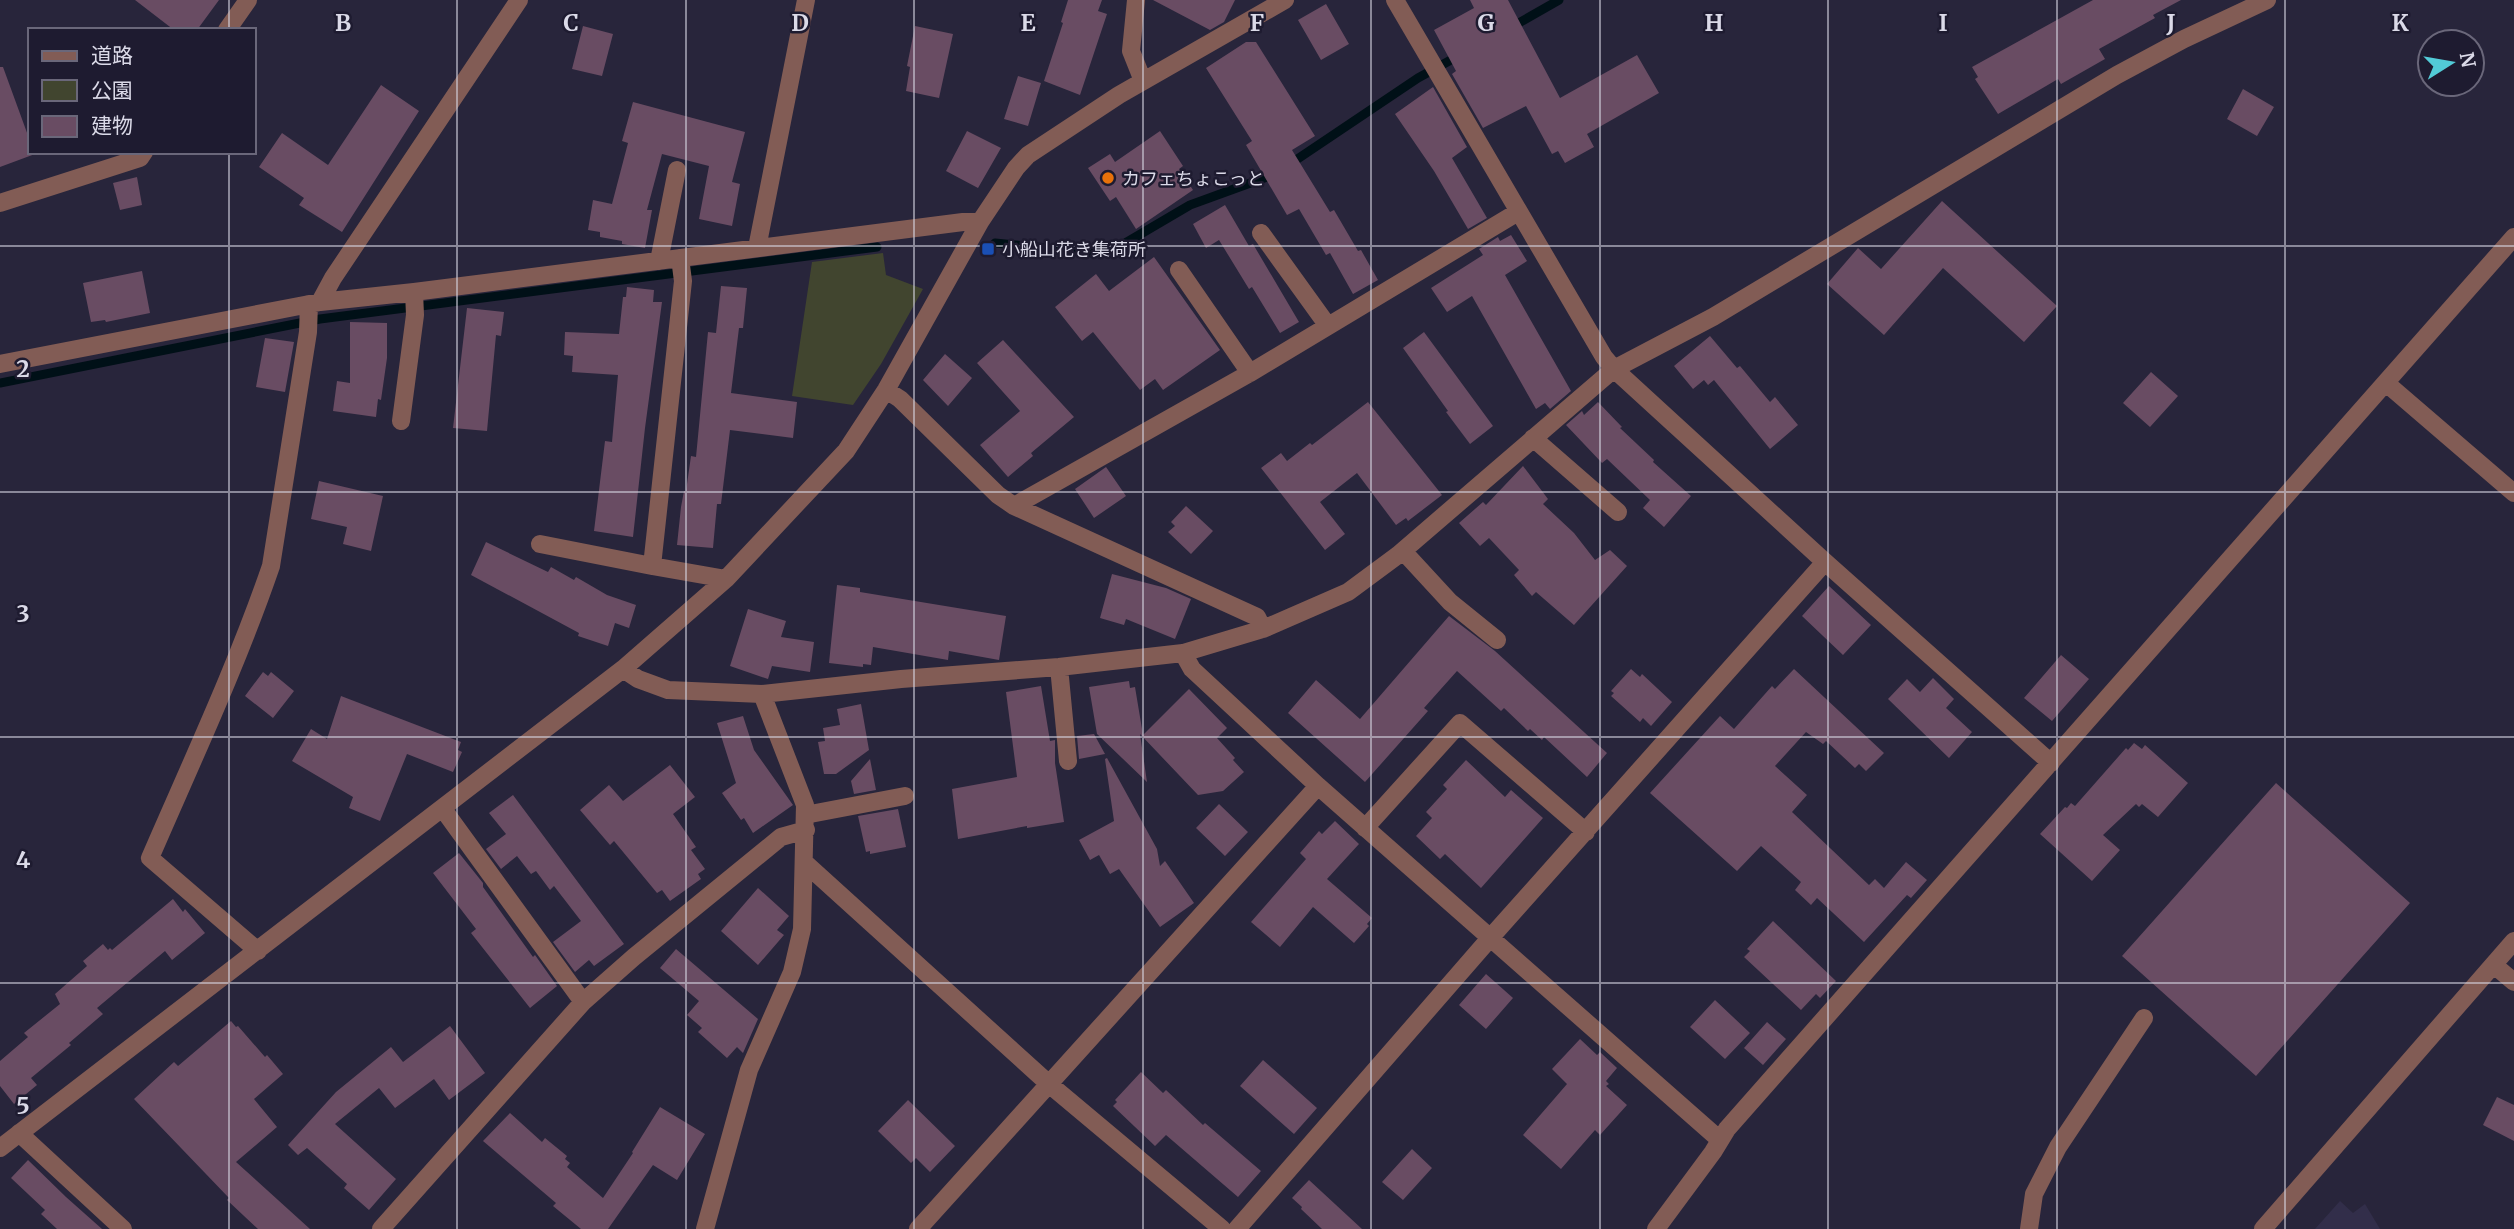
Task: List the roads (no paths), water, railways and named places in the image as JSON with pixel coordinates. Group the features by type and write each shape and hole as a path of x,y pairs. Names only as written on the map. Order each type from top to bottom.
{"street":[{"path":"228,28 248,0"},
{"path":"258,951 150,858 208,724 271,566 308,332 315,303 519,0"},
{"path":"757,248 806,0"},
{"path":"1136,0 1131,51 1143,81"},
{"path":"0,1148 623,669 726,579 845,451 886,390 980,222 1016,168 1028,155 1143,81 1285,0"},
{"path":"1395,0 1604,357 1614,369 2051,763"},
{"path":"623,669 638,679 667,690 762,694 1183,653 1264,629 1348,592 1403,551 1614,369 1713,317 2117,75 2184,39 2267,0"},
{"path":"0,203 140,158 143,154"},
{"path":"659,261 677,170"},
{"path":"1014,506 1250,373 1518,212"},
{"path":"0,364 315,303 980,222"},
{"path":"1261,233 1328,326"},
{"path":"1656,1229 1727,1129 2514,237"},
{"path":"652,566 683,281 680,258"},
{"path":"1179,270 1250,373"},
{"path":"401,421 415,315 414,292"},
{"path":"2386,383 2514,493"},
{"path":"886,390 900,399 998,495 1014,506 1257,617 1264,629"},
{"path":"1533,438 1618,512"},
{"path":"540,544 726,579"},
{"path":"1403,551 1451,602 1497,640"},
{"path":"1237,1229 1491,937 1825,562"},
{"path":"1183,653 1192,669 1318,786 1720,1140"},
{"path":"1059,667 1068,761"},
{"path":"705,1229 749,1070 792,972 802,929 805,805 762,694"},
{"path":"1365,828 1460,723 1586,832"},
{"path":"918,1229 1318,786"},
{"path":"381,1229 583,1002 634,957 782,837 806,822 905,796"},
{"path":"443,809 583,1002"},
{"path":"804,863 1049,1084 1222,1229"},
{"path":"2263,1229 2514,941"},
{"path":"2494,965 2514,982"},
{"path":"2029,1229 2034,1194 2059,1147 2144,1017"},
{"path":"19,1133 123,1229"}],"waterway":[{"path":"1510,28 1559,0"},
{"path":"1290,164 1418,78 1460,55"},
{"path":"995,243 1094,253 1110,252 1190,205 1275,174"},
{"path":"0,383 320,319 877,247"}],"place":[{"name":"カフェちょこっと","path":"1108,178"},
{"name":"小船山花き集荷所","path":"988,249"}]}
